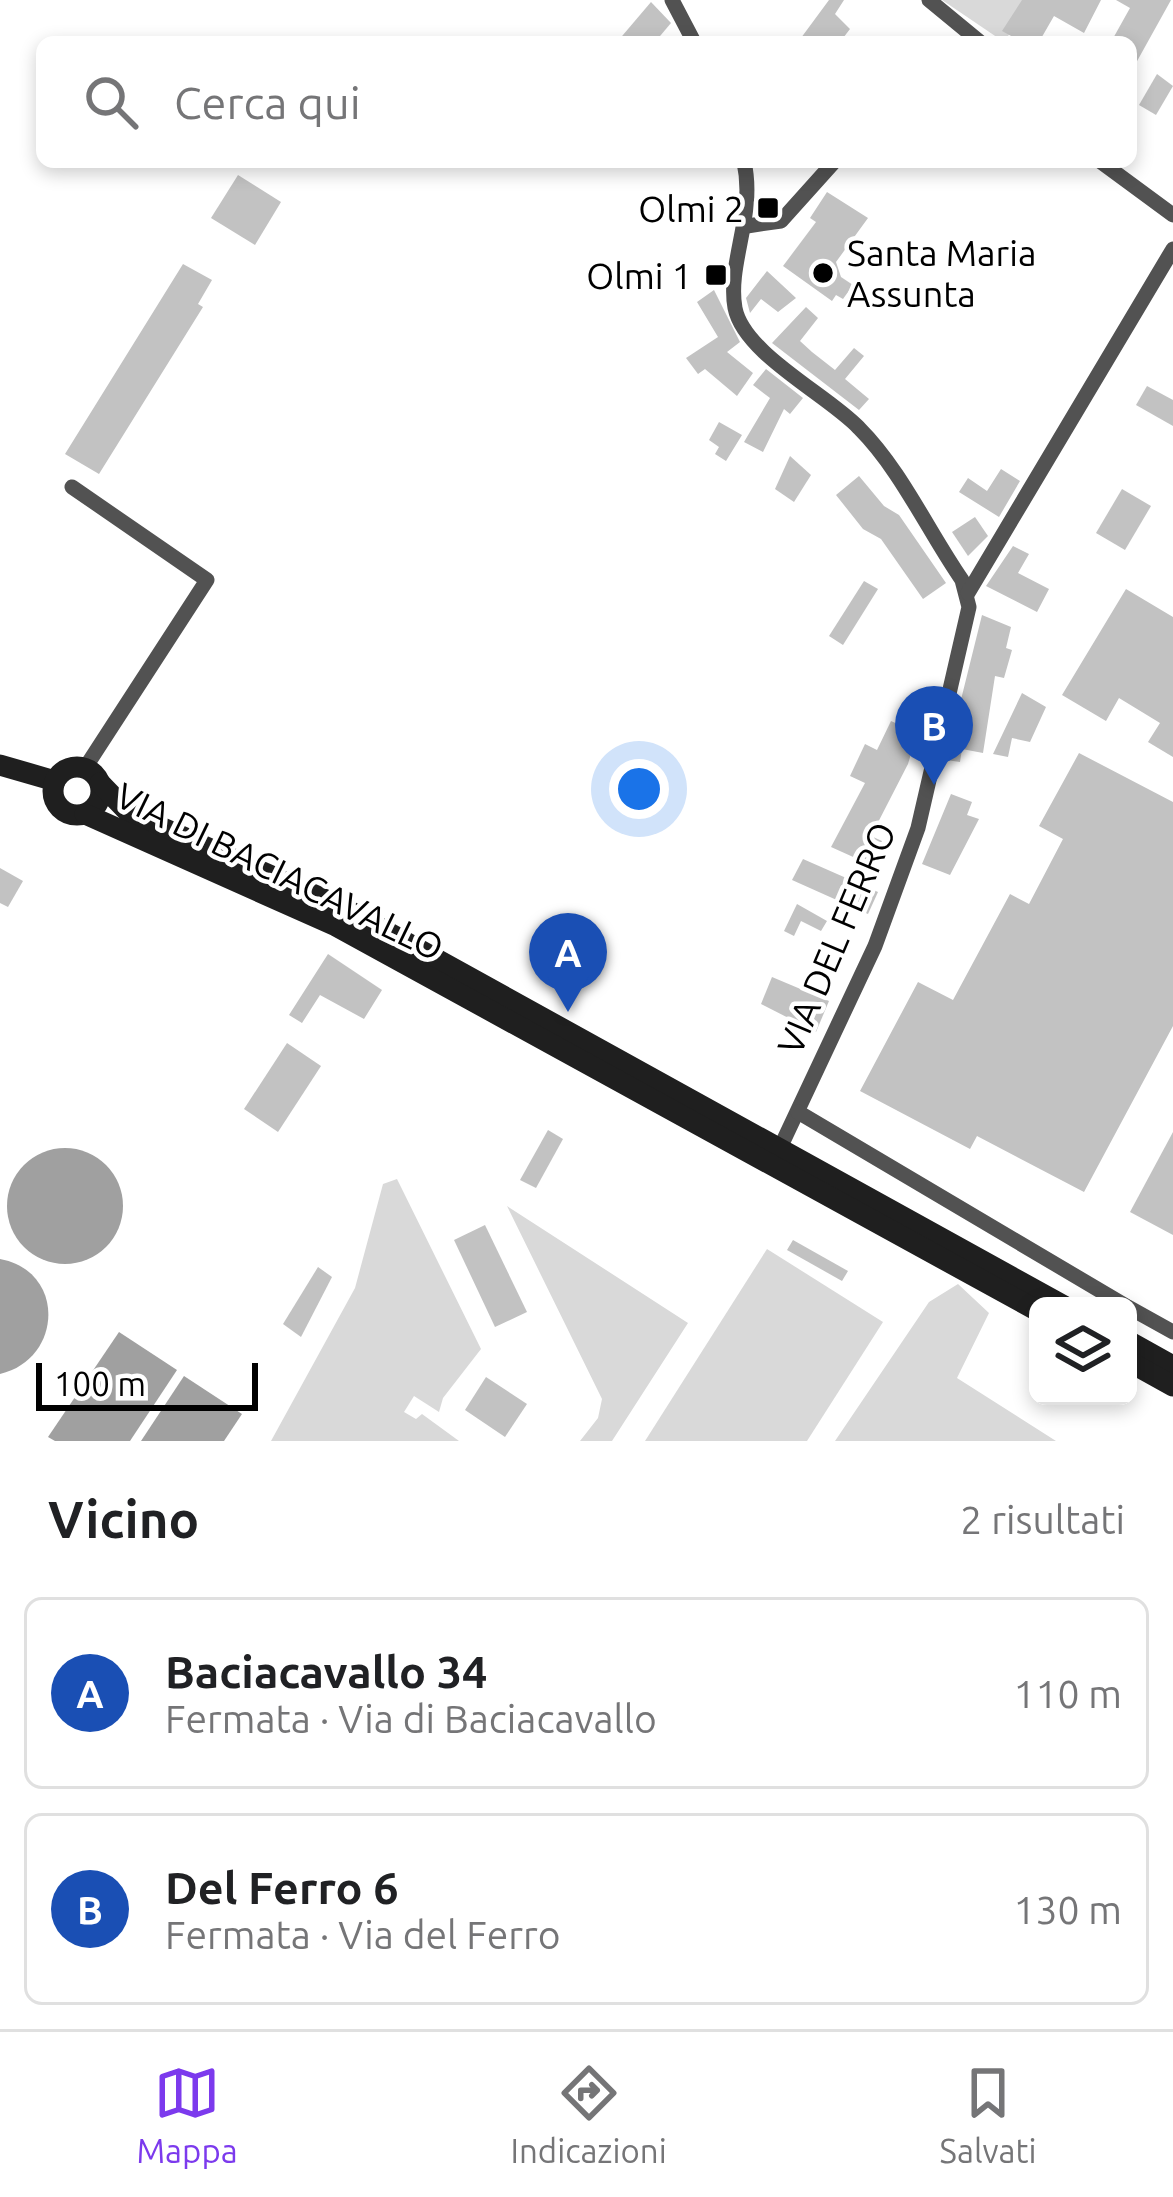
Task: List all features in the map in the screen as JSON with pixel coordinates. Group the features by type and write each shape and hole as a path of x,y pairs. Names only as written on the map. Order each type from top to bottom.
{"main road":[{"path":"1,765 55,781"},
{"name":"VIA DI BACIACAVALLO","path":"780,1148 343,907 129,812 93,775 68,768 55,781 58,806 73,815 85,814 335,926 1029,1306"},
{"name":"VIA DI BACIACAVALLO","path":"85,814 99,802 93,775"},
{"path":"780,1148 1048,1297"},
{"path":"1137,1346 1173,1366"},
{"path":"1137,1366 1173,1386"}],"street":[{"path":"672,0 691,36"},
{"path":"929,0 971,36"},
{"path":"948,36 957,26"},
{"path":"744,168 747,226 734,296 738,316 772,357 861,429 968,593 1173,249"},
{"path":"747,226 781,221 829,168"},
{"path":"1109,168 1173,215"},
{"path":"72,487 207,580 93,775"},
{"name":"VIA DEL FERRO","path":"780,1148 875,946 918,829 965,632 968,593"},
{"name":"VIA DEL FERRO","path":"798,1112 1110,1297"},
{"name":"VIA DEL FERRO","path":"1137,1312 1173,1332"}],"shaded area":[{"path":"942,0 1032,0 1008,36 995,36"},
{"path":"65,1148 87,1152 106,1165 119,1184 123,1206 119,1228 106,1247 87,1260 65,1264 43,1260 24,1247 11,1228 7,1206 11,1184 24,1165 43,1152"},
{"path":"397,1179 481,1349 443,1398 439,1412 414,1396 404,1412 416,1419 422,1414 459,1441 271,1441 355,1288 383,1184"},
{"path":"507,1206 688,1323 612,1441 580,1441 598,1418 602,1399"},
{"path":"767,1249 883,1322 807,1441 645,1441"},
{"path":"0,1259 22,1267 37,1280 48,1315 36,1351 21,1365 0,1374"},
{"path":"958,1284 989,1313 957,1378 1056,1441 835,1441 929,1302"},
{"path":"119,1332 177,1370 130,1441 55,1441 48,1437"},
{"path":"184,1376 242,1414 224,1441 141,1441"}],"building":[{"path":"829,0 844,0 835,14 850,29 845,36 802,36"},
{"path":"1022,0 1101,0 1084,33 1054,16 1042,36 1011,36 1002,31"},
{"path":"1116,0 1171,0 1137,61 1137,36 1114,36 1130,8"},
{"path":"651,2 671,23 660,36 622,36"},
{"path":"1157,74 1173,86 1156,115 1139,105"},
{"path":"238,175 281,202 255,245 211,218"},
{"path":"827,192 868,218 836,262 841,277 853,285 843,299 836,295 832,301 783,266 816,222 810,218"},
{"path":"183,264 212,280 198,304 203,307 99,474 65,454"},
{"path":"767,271 796,298 778,312 761,299 750,313 746,298"},
{"path":"714,290 740,342 727,352 753,373 737,396 705,369 698,374 686,358 718,337 697,302"},
{"path":"806,307 818,318 800,341 812,352 835,370 854,348 864,356 845,379 869,399 859,410 772,343"},
{"path":"766,369 803,398 790,414 784,409 763,452 744,442 770,398 753,385"},
{"path":"1147,386 1173,400 1173,426 1136,405"},
{"path":"719,422 742,435 726,461 715,454 719,447 709,440"},
{"path":"790,456 811,475 794,502 775,489"},
{"path":"1001,469 1020,481 999,517 959,492 968,478 987,491"},
{"path":"859,476 884,506 899,515 946,583 923,599 881,539 863,529 836,495"},
{"path":"1122,489 1151,506 1125,550 1096,533"},
{"path":"975,517 988,536 968,556 952,532"},
{"path":"1013,546 1029,554 1018,573 1049,589 1037,612 986,586"},
{"path":"864,581 878,589 843,645 829,636"},
{"path":"1126,589 1173,617 1173,757 1148,742 1160,723 1119,698 1106,721 1062,695"},
{"path":"982,615 1011,627 1006,648 1012,650 1004,678 995,676 983,753 962,749 960,762 946,760"},
{"path":"1022,693 1046,707 1030,742 1012,738 1008,757 993,754"},
{"path":"891,721 917,733 908,764 871,836 882,841 871,865 831,847 865,783 850,776 865,744 877,750"},
{"path":"1079,753 1173,802 1173,1026 1084,1192 977,1136 970,1149 860,1091 918,982 953,1000 1010,894 1029,904 1063,839 1039,826"},
{"path":"951,794 972,802 967,815 979,819 950,875 922,864"},
{"path":"803,859 878,892 868,914 792,880"},
{"path":"0,868 23,881 8,907 0,903"},
{"path":"797,904 827,921 821,931 801,921 794,936 784,931"},
{"path":"328,954 382,990 364,1019 320,995 302,1023 289,1015"},
{"path":"772,977 829,1001 816,1032 761,1004"},
{"path":"287,1043 321,1066 278,1132 244,1109"},
{"path":"548,1130 563,1139 536,1188 520,1180"},
{"path":"1173,1132 1173,1235 1130,1212"},
{"path":"485,1225 527,1312 495,1327 454,1240"},
{"path":"793,1240 848,1271 842,1281 787,1250"},
{"path":"318,1267 332,1277 301,1337 283,1324"},
{"path":"486,1377 527,1404 505,1437 465,1410"}],"place":[{"name":"Olmi 2","path":"768,208"},
{"name":"Santa Maria Assunta","path":"823,273"},
{"name":"Olmi 1","path":"716,275"},
{"name":"Del Ferro 6","path":"934,785"},
{"name":"Baciacavallo 34","path":"568,1012"}]}
